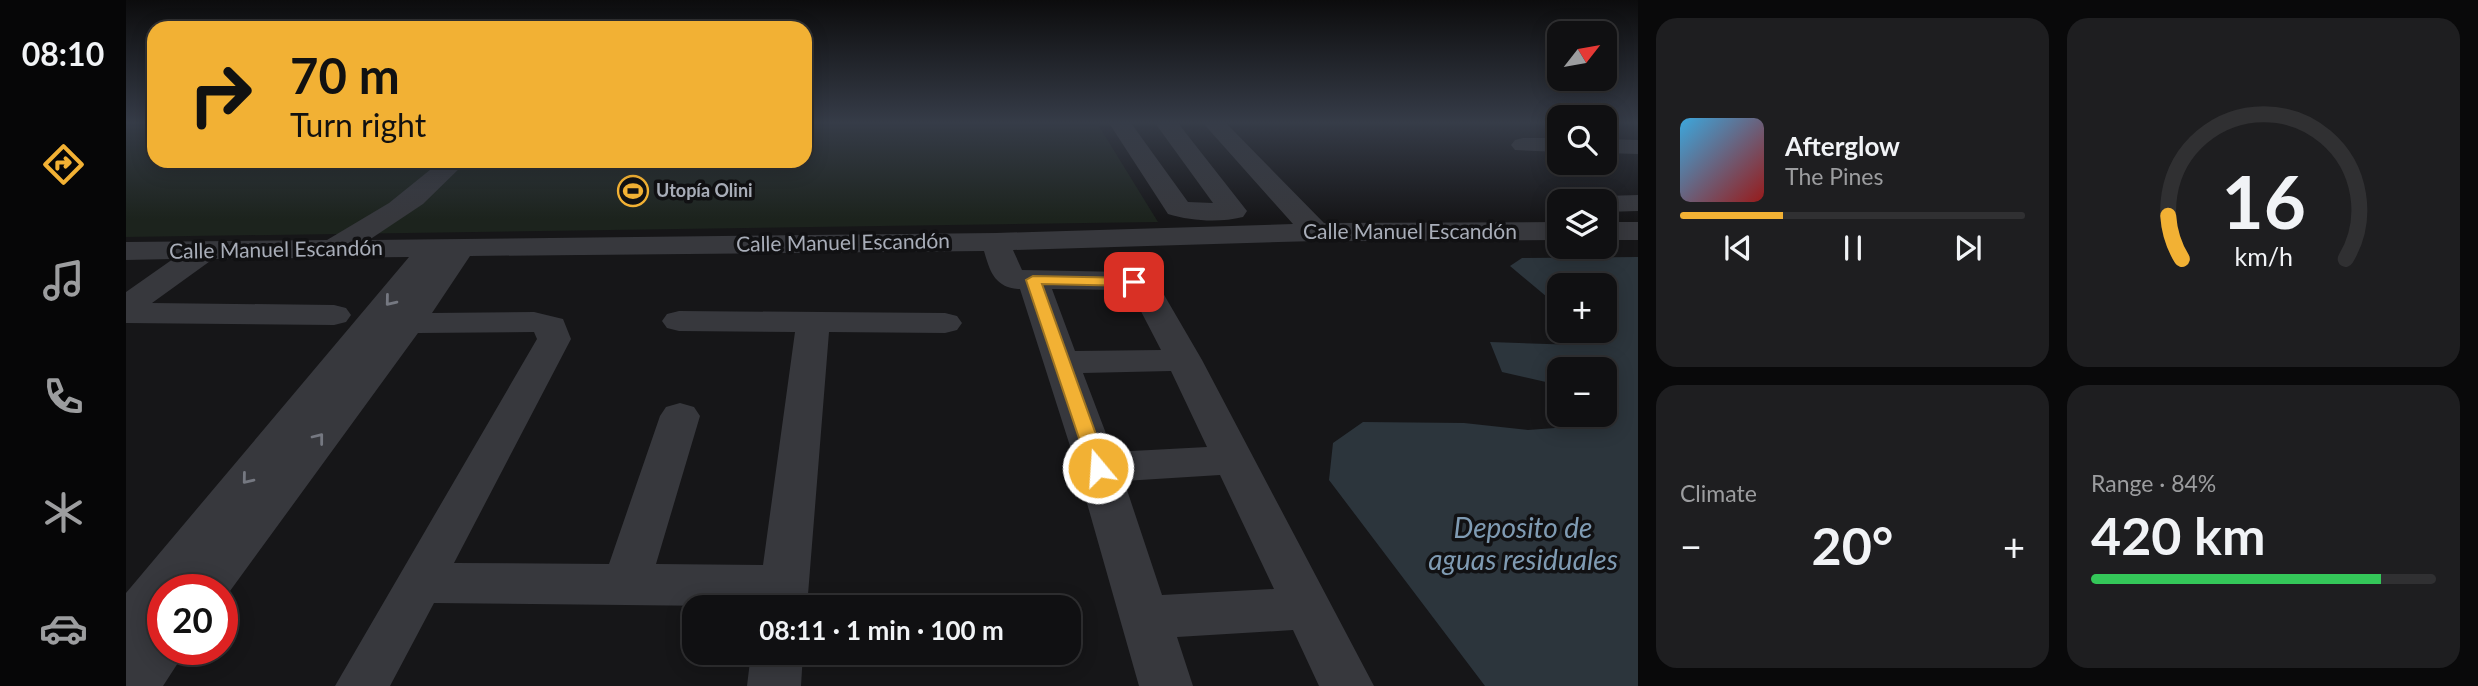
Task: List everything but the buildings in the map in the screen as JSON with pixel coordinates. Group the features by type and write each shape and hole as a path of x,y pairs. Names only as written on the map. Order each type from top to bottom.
{"street":[{"path":"1141,155 1146,163 1178,208 1188,211 1233,211 1193,156 1146,163"},
{"path":"1244,155 1316,232"},
{"path":"333,249 401,209 448,168"},
{"path":"1617,204 1638,203"},
{"name":"Calle Manuel Escandón","path":"126,251 996,242 1316,232 1547,231"},
{"path":"1617,231 1638,231"},
{"path":"996,242 1009,276 1033,280 1126,281 1140,285 1184,360 1347,686"},
{"path":"126,630 209,563 408,323 447,248"},
{"path":"209,563 447,248"},
{"path":"126,307 205,251"},
{"path":"1033,280 1064,362 1166,686"},
{"path":"126,313 334,315"},
{"path":"679,321 944,323"},
{"path":"362,686 554,339 551,326 534,322 408,323"},
{"path":"783,595 813,322"},
{"path":"1064,362 1184,360"},
{"path":"626,584 680,416"},
{"path":"1098,468 1234,460"},
{"path":"418,583 626,584 770,595"},
{"path":"1144,618 1308,608"},
{"path":"131,686 147,665"},
{"path":"774,686 776,665"}],"shaded area":[{"name":"Utopía Olini","path":"126,155 147,155 147,168 812,168 812,155 1117,155 1158,222 126,237"}],"water":[{"name":"Deposito de aguas residuales","path":"1638,257 1638,686 1485,686 1329,480 1333,443 1363,422 1464,423 1528,430 1617,427 1617,357 1547,357 1547,382 1502,372 1490,342 1577,345 1617,343 1617,273 1547,273 1547,297 1510,266 1522,258"}],"place":[{"name":"Utopía Olini","path":"633,191"}],"route":[{"path":"1098,468 1064,362 1033,280 1134,282"}]}
